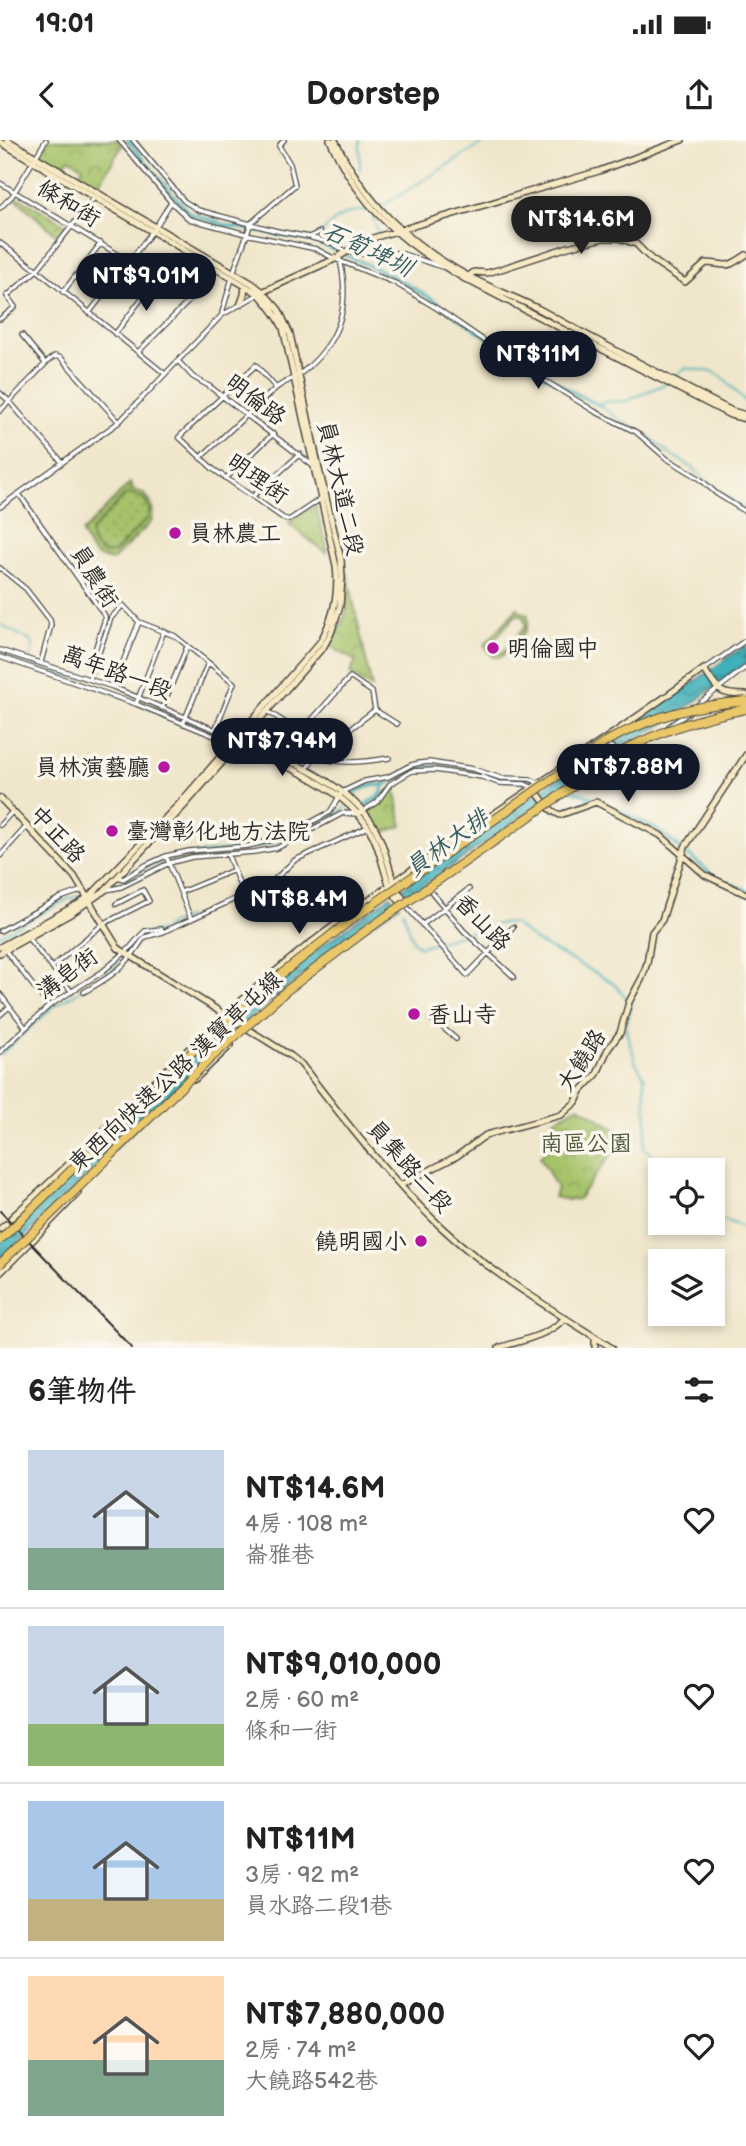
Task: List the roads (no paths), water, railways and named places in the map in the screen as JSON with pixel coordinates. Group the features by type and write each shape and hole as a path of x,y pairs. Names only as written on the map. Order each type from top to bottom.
{"highway":[{"name":"東西向快速公路 漢寶草屯線","path":"0,1238 199,1045 275,979 352,919 607,741 664,714 746,701"},
{"name":"東西向快速公路 漢寶草屯線","path":"0,1268 232,1039 286,991 355,939 625,750 674,727 703,718 746,711"}],"street":[{"path":"7,140 94,198 153,230"},
{"path":"0,208 15,191 46,140"},
{"path":"119,140 171,202 189,219 316,248 337,260 395,283 534,374 594,411 636,432 666,458 746,512"},
{"path":"133,140 191,206 206,214 325,241 347,252 400,253 446,268 730,415 746,417"},
{"path":"222,314 250,223 294,188 295,181 290,164 279,146 284,140"},
{"path":"330,140 346,172 377,209 419,251 446,268"},
{"path":"335,140 350,169 377,209"},
{"path":"0,507 119,422 222,314 241,303 337,260 366,240 599,171 682,140"},
{"path":"0,142 34,159 261,293"},
{"name":"條和街","path":"0,183 158,278 189,301 138,352"},
{"path":"0,319 15,307 7,296 37,270 94,198"},
{"path":"89,313 153,230 171,202"},
{"path":"397,231 466,277"},
{"path":"309,237 320,232"},
{"path":"466,277 474,272 501,270 603,238 619,238 636,244 651,259 685,282 706,263 732,265 746,255"},
{"path":"0,243 165,374"},
{"path":"63,292 101,243"},
{"path":"200,458 276,388 296,376 320,354 338,326 345,304 345,282 337,260"},
{"path":"233,276 245,286 261,293"},
{"path":"115,334 158,278"},
{"path":"274,303 278,285"},
{"path":"241,303 245,286"},
{"name":"員林大道二段","path":"235,742 324,646 340,606 342,578 341,559 283,328 261,293"},
{"name":"員林大道二段","path":"89,899 104,891 314,651 327,632 331,620 338,579 296,376 290,334 274,303 261,293"},
{"path":"22,335 46,363"},
{"path":"0,411 55,356 61,358 119,422"},
{"name":"明倫路","path":"178,361 193,377 209,386 314,466"},
{"path":"222,397 256,365 276,388"},
{"path":"0,393 62,463"},
{"name":"明理街","path":"222,397 179,437 226,478 289,520 321,498"},
{"path":"226,478 273,434"},
{"path":"253,496 300,454"},
{"name":"員農街","path":"19,494 105,616 95,650 90,687"},
{"path":"0,568 29,593 50,620 41,663"},
{"path":"94,659 111,618 123,605 139,622 175,636 234,683 215,730"},
{"path":"113,687 139,622"},
{"path":"136,704 164,631"},
{"path":"11,1218 64,1175 228,1016 309,945 746,640"},
{"path":"162,708 187,647"},
{"name":"萬年路一段","path":"0,650 113,687 186,717 342,796"},
{"name":"萬年路一段","path":"0,657 90,687 306,770 342,796 371,822 380,837 392,885"},
{"path":"183,724 208,663"},
{"path":"656,737 746,667"},
{"path":"704,669 716,688 729,695 746,695"},
{"path":"301,732 350,677 372,692 375,710 397,724"},
{"path":"267,710 316,742"},
{"path":"316,742 350,729 375,710"},
{"path":"0,1268 30,1243 77,1190 245,1027 404,904 622,753 688,725 746,711"},
{"path":"600,741 622,753"},
{"path":"306,770 314,757 316,742"},
{"name":"大饒路","path":"401,1185 457,1156 485,1135 552,1118 576,1102 581,1091 597,1074 603,1058 620,1033 629,1002 647,963 652,932 662,920 685,847 746,755"},
{"path":"314,757 356,763 389,758"},
{"path":"116,876 122,880 166,856 189,851 248,846 284,837 330,812 342,796 365,781 387,777 411,765 429,762 473,769 501,778 530,779 539,783"},
{"path":"104,891 121,887 169,863 278,848 343,813 359,812 377,802 390,784 412,771 425,769 458,773 499,783 525,784 534,789 546,804 560,815 596,802 660,835 705,875 746,894"},
{"name":"中正路","path":"0,798 67,868 89,899"},
{"path":"0,825 13,811"},
{"name":"萬年路一段","path":"359,812 392,885 404,904"},
{"path":"0,856 27,826"},
{"path":"84,992 107,978 131,956 145,937 272,882 295,860 368,827"},
{"name":"員林大道二段","path":"89,899 142,848"},
{"path":"228,855 243,894"},
{"path":"166,856 191,919"},
{"path":"181,892 234,870"},
{"name":"香山路","path":"429,889 464,931 514,977"},
{"path":"422,925 468,889"},
{"path":"0,931 60,898 83,890"},
{"path":"52,967 103,924 149,901 143,890 116,904"},
{"path":"89,899 116,945 124,952 228,1016"},
{"path":"1,948 28,937 89,899"},
{"path":"1,948 89,899"},
{"path":"404,904 467,975 513,927"},
{"name":"溝皂街","path":"0,1052 49,1006 102,972 145,931 162,931"},
{"path":"28,937 72,992"},
{"path":"1,948 49,1006"},
{"path":"0,995 25,1027"},
{"path":"0,1014 10,1007"},
{"name":"員集路二段","path":"228,1016 301,1065 341,1117 442,1228 503,1275 612,1348"},
{"path":"430,1019 456,1039"},
{"path":"64,1175 77,1190"},
{"path":"0,1229 6,1224"},
{"path":"499,1348 556,1327 565,1318"},
{"path":"595,1337 595,1348"}],"water":[{"path":"746,645 746,664 664,724 634,740 580,776 408,897 402,888"},
{"path":"390,896 399,905 333,951 237,1029 0,1261 0,1242 222,1026 305,958"}],"waterway":[{"name":"石筍埤圳","path":"127,140 189,213 228,226 313,241 389,274 432,299 525,363 599,405"},
{"path":"360,140 360,170"},
{"path":"382,206 488,140"},
{"path":"313,241 345,214 371,211"},
{"path":"371,213 378,232"},
{"path":"672,378 686,368 714,372 746,402"},
{"path":"599,405 626,401 665,384"},
{"path":"599,405 647,435 746,510"},
{"path":"0,624 30,641 33,645 30,660"},
{"path":"0,654 77,679 230,740"},
{"path":"242,744 285,763"},
{"path":"351,795 370,785 384,785 416,768 432,767 536,785"},
{"path":"363,807 381,795 384,785"},
{"path":"559,786 592,797"},
{"path":"333,789 349,801"},
{"path":"551,806 558,812 594,798 656,829 718,879"},
{"path":"111,887 124,883 147,867 187,855 270,845 295,836 347,807"},
{"path":"725,882 746,890"},
{"path":"0,935 68,899 82,895"},
{"path":"403,911 413,941 419,947 501,923 514,924 536,941 612,982 632,1004 625,1027 636,1063 644,1076 647,1122 644,1148 653,1158"},
{"path":"144,934 160,931 188,917"},
{"path":"0,1055 53,1007 110,972 131,949"},
{"path":"725,1221 746,1228"}],"railway":[{"path":"0,1211 132,1348"}],"place":[{"name":"員林農工","path":"175,533"},
{"name":"明倫國中","path":"493,648"},
{"name":"員林演藝廳","path":"164,767"},
{"name":"臺灣彰化地方法院","path":"112,831"},
{"name":"香山寺","path":"414,1014"},
{"name":"饒明國小","path":"421,1241"}],"water label":[{"name":"員林大排","path":"447,843"}],"park label":[{"name":"南區公園","path":"586,1143"}]}
